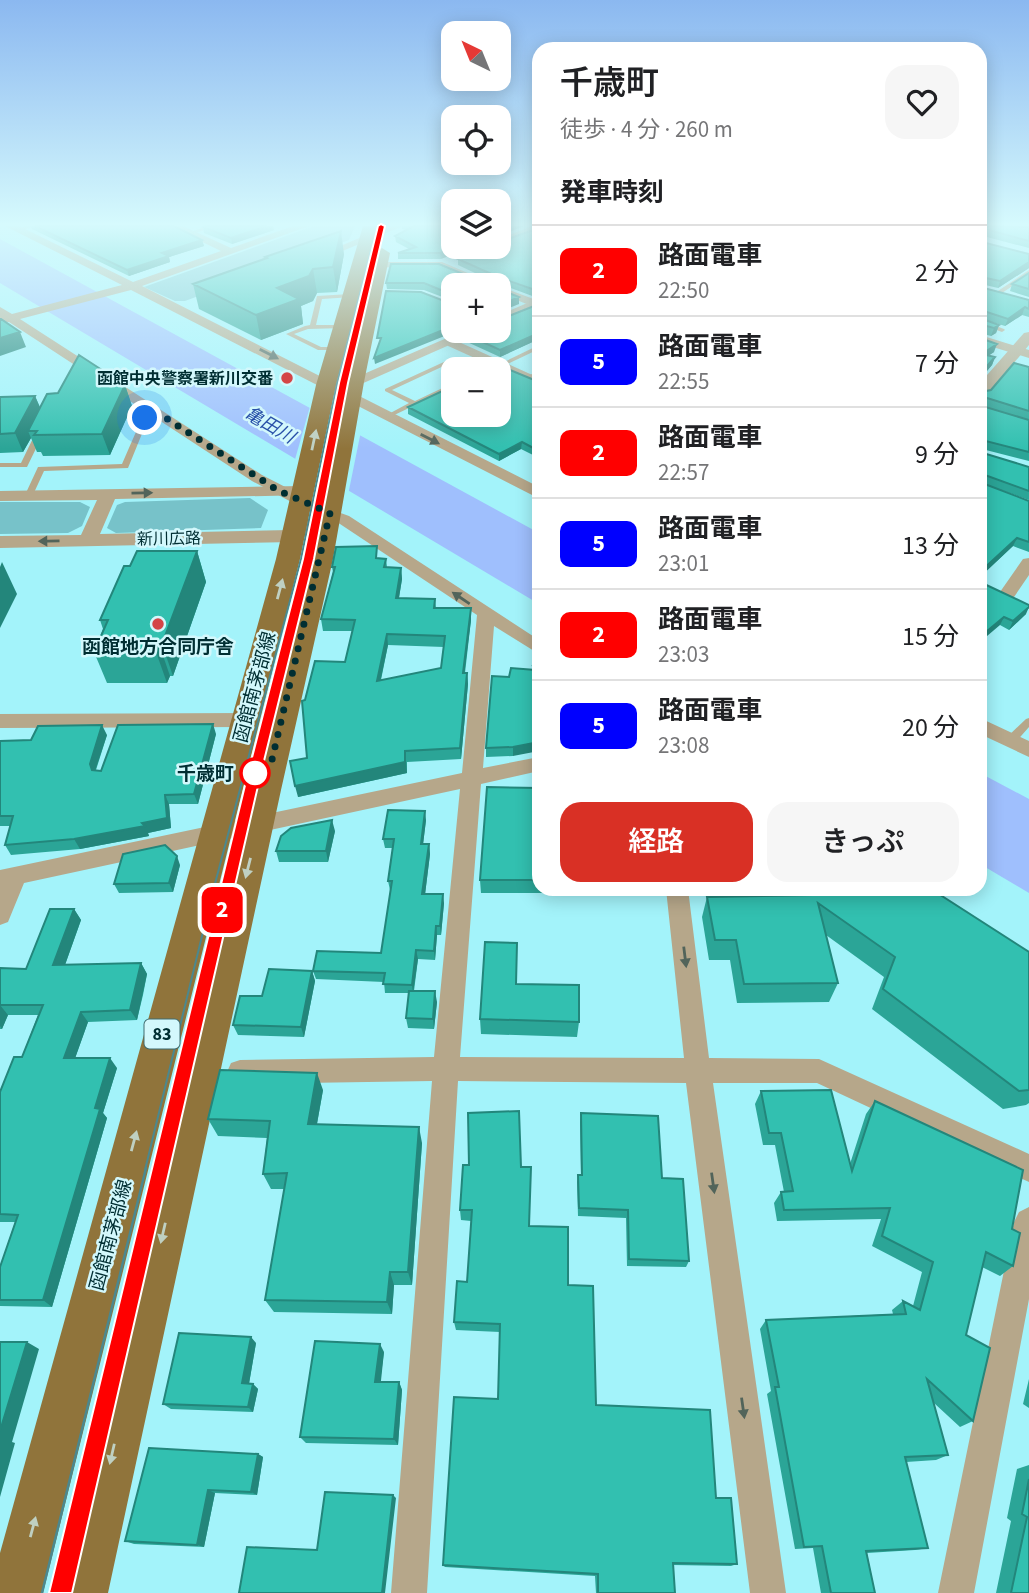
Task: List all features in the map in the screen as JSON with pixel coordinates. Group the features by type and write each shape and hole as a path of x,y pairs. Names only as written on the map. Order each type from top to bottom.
{"main road":[{"name":"函館南茅部線","path":"80,1593 259,825 321,406 349,300"},
{"name":"83","path":"307,499 351,400 378,300"},
{"name":"函館南茅部線","path":"16,1593 213,835 307,499"}],"street":[{"path":"3,317 75,300"},
{"path":"169,300 186,307 351,400 532,487"},
{"path":"511,315 532,306"},
{"path":"3,317 158,413 307,499 532,644"},
{"path":"987,386 1022,352 1029,336"},
{"path":"987,341 1022,352"},
{"path":"351,400 448,343"},
{"path":"452,343 482,357"},
{"path":"511,369 532,377"},
{"path":"0,496 109,493 307,499"},
{"path":"88,540 109,493"},
{"name":"新川広路","path":"0,542 88,540 307,499"},
{"path":"989,588 1012,598 1029,563"},
{"path":"409,1593 446,1069 486,614"},
{"path":"0,721 118,726 245,720"},
{"path":"987,729 1029,750"},
{"path":"0,915 8,877 532,765"},
{"path":"678,896 698,1071 768,1593"},
{"path":"153,1069 818,1071 1029,1168"},
{"path":"956,1593 1029,1222"}],"lane":[{"path":"313,327 319,300"},
{"path":"987,325 1002,330"},
{"path":"335,349 320,349 289,334 313,327 342,327"},
{"path":"511,360 532,350"},
{"path":"414,403 387,390 441,365"},
{"path":"386,417 441,391"},
{"path":"29,495 41,469 125,466 145,418 158,413"},
{"path":"0,465 24,465 44,424"},
{"path":"1010,741 1029,721"}],"shaded area":[{"path":"250,498 268,510 261,528 116,533 107,528 117,505 125,502"},
{"path":"0,502 80,502 90,507 82,526 68,533 0,534"}],"water":[{"name":"亀田川","path":"29,300 112,300 532,529 532,600"},
{"path":"987,777 1029,799 1029,893 987,868"}],"pier":[{"path":"311,403 361,431 348,495 294,463"}],"building":[{"path":"226,300 295,300 256,315"},
{"path":"384,300 441,300 441,331 374,358 381,338 377,338"},
{"path":"987,300 1029,300 1029,309 1025,307 1008,319 987,312"},
{"path":"532,307 532,336 500,350 485,343 511,343 511,315"},
{"path":"1,319 20,332 0,338"},
{"path":"987,321 999,325 994,328 987,326"},
{"path":"987,340 997,344 987,351"},
{"path":"79,355 125,385 102,434 34,435 37,431 28,431 47,394 58,393"},
{"path":"987,355 995,357 987,366"},
{"path":"1014,363 1029,367 1029,411 987,398 987,391 991,390"},
{"path":"511,370 532,379 532,447 522,442 499,454 447,427 511,427"},
{"path":"441,392 441,424 408,407"},
{"path":"35,396 15,433 0,434 0,397"},
{"path":"987,407 1029,420 1029,452 987,441"},
{"path":"987,454 1029,467 1029,491 987,476"},
{"path":"987,485 1029,501 1029,542 1017,538 987,566"},
{"path":"377,546 376,558 386,559 384,567 401,568 396,598 435,599 434,608 471,608 463,673 467,673 460,748 405,751 405,762 295,786 290,761 307,758 302,701 305,700 315,661 345,662 355,620 321,619 335,567 332,567 336,547","holes":["387,634 445,636 441,668 377,681"]},
{"path":"137,551 197,551 162,644 159,644 156,652 94,652 108,620 100,620 124,566 130,566"},
{"path":"987,585 1029,605 1013,621 1004,617 987,631"},
{"path":"511,668 532,670 532,743 486,748 492,676 509,677"},
{"path":"213,724 194,794 165,795 167,818 142,823 145,826 74,839 5,845 13,816 0,816 0,741 31,740 38,726 102,725 90,764 92,770 101,771 118,725"},
{"path":"487,787 532,788 532,880 480,880"},
{"path":"388,810 425,811 421,844 429,844 422,894 443,894 434,951 416,950 412,985 383,984 385,973 313,971 317,951 381,953 392,881 388,881 394,839 383,839"},
{"path":"332,820 326,851 276,851 281,836 291,828"},
{"path":"165,845 177,856 169,883 114,884 123,854"},
{"path":"942,896 1029,952 1029,1090 1019,1091 883,989 895,957 818,903 838,983 744,984 736,940 715,940 707,897"},
{"path":"50,909 74,909 53,965 141,963 130,1010 81,1012 64,1058 110,1058 95,1108 100,1109 43,1300 0,1300 0,1267 18,1215 0,1214 0,1092 14,1057 22,1057 43,1005 0,1005 0,968 26,969"},
{"path":"485,942 517,943 516,984 579,985 579,1022 480,1019"},
{"path":"269,969 312,971 301,1027 233,1025 240,996 262,996"},
{"path":"409,991 435,991 433,1019 406,1018"},
{"path":"220,1070 317,1073 308,1124 419,1127 408,1272 390,1272 387,1302 265,1300 287,1173 263,1174 270,1121 208,1119"},
{"path":"831,1090 852,1171 875,1101 1023,1170 1012,1229 1020,1233 1013,1266 986,1252 966,1335 990,1348 973,1421 927,1379 948,1455 905,1457 928,1548 866,1551 875,1593 831,1593 822,1546 804,1547 775,1387 779,1387 766,1320 906,1314 903,1301 920,1310 933,1262 882,1236 890,1208 784,1210 781,1192 793,1191 781,1133 769,1133 761,1091"},
{"path":"519,1111 521,1167 531,1167 529,1226 568,1227 568,1285 593,1286 596,1405 710,1410 716,1498 731,1498 737,1564 673,1563 675,1593 598,1593 598,1574 443,1565 454,1397 498,1399 500,1324 454,1322 457,1281 467,1282 472,1210 460,1210 463,1165 469,1165 468,1113"},
{"path":"581,1113 658,1116 662,1178 683,1179 689,1261 629,1259 628,1210 579,1208 578,1175 582,1175"},
{"path":"179,1333 251,1337 242,1383 253,1384 248,1407 163,1404"},
{"path":"315,1341 380,1344 375,1382 399,1382 394,1439 300,1437"},
{"path":"0,1342 27,1342 0,1431"},
{"path":"149,1448 258,1454 251,1492 208,1490 197,1545 125,1541"},
{"path":"1029,1479 1029,1593 1011,1593 1027,1517 1022,1514"},
{"path":"325,1492 393,1495 382,1593 239,1593 247,1547 317,1550"}],"tram line":[{"path":"145,1170 212,895 301,559 337,384 358,300"},
{"name":"2","path":"60,1593 308,559 344,383 364,300"},
{"path":"160,1170 251,788"},
{"path":"42,1593 146,1168"},
{"path":"60,1593 161,1168"}],"place":[{"name":"函館中央警察署新川交番","path":"287,378"},
{"name":"函館地方合同庁舎","path":"158,624"},
{"name":"千歳町","path":"255,773"}],"route":[{"path":"145,418 158,413 279,491 330,513 271,764 255,773"}]}
